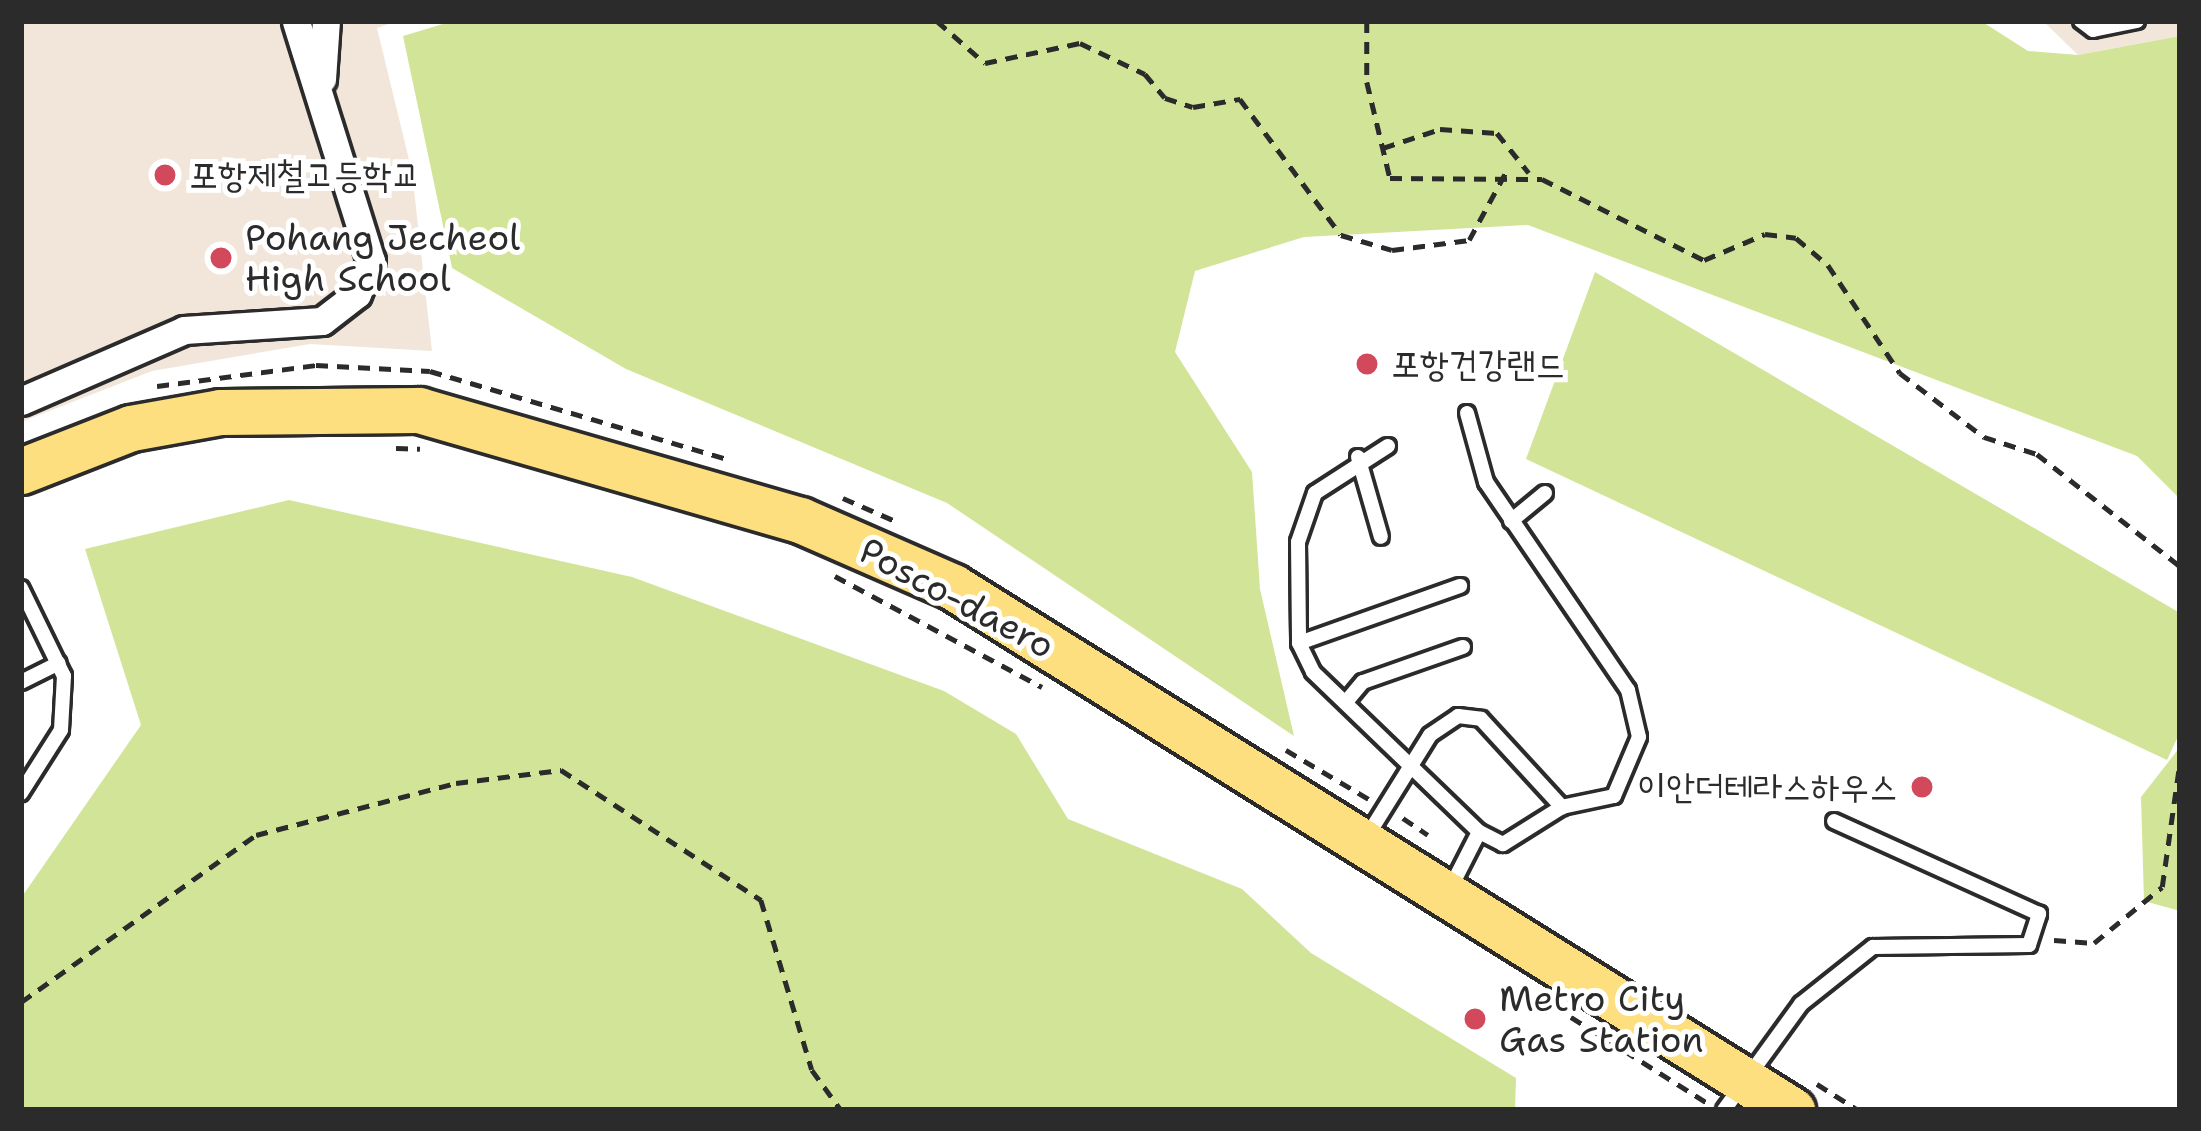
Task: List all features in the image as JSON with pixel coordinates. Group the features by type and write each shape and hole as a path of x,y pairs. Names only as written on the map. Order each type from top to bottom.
{"main road":[{"name":"Posco-daero","path":"21,471 131,428 271,407 419,410 539,438 800,520 952,587 1448,894 1728,1100 1792,1110"}],"street":[{"path":"21,401 134,356 184,330 322,321 357,294 371,261 296,21"},
{"path":"321,89 326,21"}],"lane":[{"path":"2081,21 2093,30 2137,21"},
{"path":"1388,446 1358,457 1316,493 1298,542 1299,643 1346,702 1414,759 1479,832 1503,844 1562,807 1614,796 1639,736 1628,690 1511,521 1467,413"},
{"path":"1358,457 1381,538"},
{"path":"1511,521 1545,493"},
{"path":"1299,643 1460,586"},
{"path":"21,588 58,663 61,730 24,784"},
{"path":"1346,702 1363,682 1462,647"},
{"path":"21,682 58,663"},
{"path":"1364,842 1414,759 1459,716 1480,719 1562,807"},
{"path":"1728,1100 1801,1004 1873,947 2032,938 2039,914 1834,821"},
{"path":"1448,894 1479,832"}],"path":[{"path":"937,21 985,64 1080,43 1145,74 1165,98 1193,106 1240,99 1341,235 1392,250 1469,239 1507,170"},
{"path":"1367,21 1390,178 1457,184 1507,170 1532,176 1704,260 1765,234 1796,238 1828,265 1900,373 1984,437 2037,454 2180,566"},
{"path":"1383,148 1440,129 1497,134 1532,176"},
{"path":"376,446 446,452"},
{"path":"818,567 1061,697"},
{"path":"2032,938 2093,943 2162,887 2180,761"},
{"path":"21,1001 256,835 456,783 561,770 761,900 812,1070 841,1110"},
{"path":"1402,818 1428,835"},
{"path":"1549,1003 1728,1100"}],"shaded area":[{"name":"Pohang Jecheol High School","path":"21,21 397,21 377,28 412,172 432,351 310,344 152,371 21,422"},
{"path":"2043,21 2180,21 2180,36 2078,55"}],"green space":[{"path":"453,21 1981,21 2028,51 2078,55 2180,36 2180,499 2137,456 1528,225 1304,237 1195,271 1175,352 1252,472 1260,589 1294,736 947,503 626,369 452,268 403,36"},
{"path":"1595,272 2180,613 2180,732 2167,760 1526,459"},
{"path":"289,500 632,577 944,691 1016,734 1068,819 1242,889 1311,953 1516,1078 1515,1110 21,1110 21,898 141,725 85,549"},
{"path":"2180,747 2180,911 2144,901 2141,797"}],"place":[{"name":"포항제철고등학교","path":"165,175"},
{"name":"Pohang Jecheol High School","path":"221,258"},
{"name":"포항건강랜드","path":"1367,364"},
{"name":"이안더테라스하우스","path":"1922,787"},
{"name":"Metro City Gas Station","path":"1475,1019"}]}
